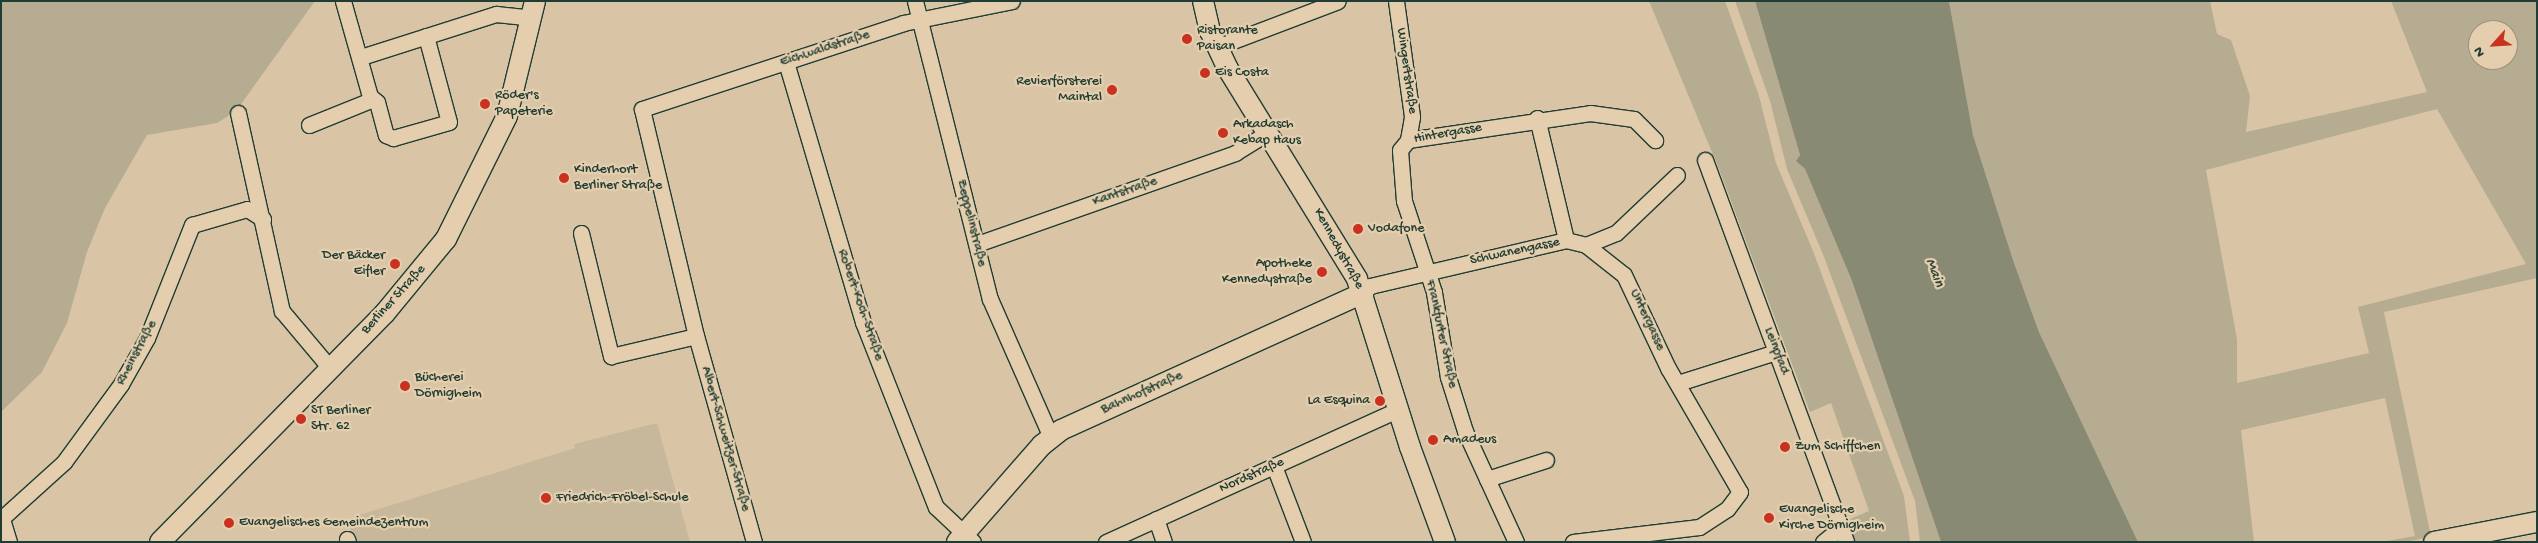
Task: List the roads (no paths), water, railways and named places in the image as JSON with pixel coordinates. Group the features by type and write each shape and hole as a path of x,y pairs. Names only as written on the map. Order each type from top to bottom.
{"street":[{"path":"343,1 371,96 377,102 386,135 393,138 449,122 426,36"},
{"name":"Zeppelinstraße","path":"915,1 918,20 990,299 1051,437"},
{"name":"Eichwaldstraße","path":"642,109 918,20 1012,1"},
{"name":"Kennedystraße","path":"1204,1 1217,47 1363,293 1397,410 1445,542"},
{"path":"1217,47 1338,1"},
{"name":"Wingertstraße","path":"1396,1 1412,117 1408,140"},
{"path":"361,57 496,14 534,10"},
{"name":"Berliner Straße","path":"160,542 405,291 460,216 507,116 534,10"},
{"name":"Robert-Koch-Straße","path":"786,62 863,322 936,507 964,539"},
{"path":"309,125 366,104 371,96"},
{"name":"Albert-Schweitzer-Straße","path":"642,109 696,336 754,542"},
{"path":"238,113 282,311 330,368"},
{"name":"Hintergasse","path":"1428,273 1404,201 1400,150 1408,140 1537,118 1590,113 1624,116 1634,119 1655,140"},
{"path":"1537,118 1566,240"},
{"name":"Kantstraße","path":"977,244 1235,153 1269,132"},
{"name":"Leinpfad","path":"1705,160 1843,535"},
{"path":"1586,245 1616,232 1677,175"},
{"name":"Rheinstraße","path":"9,542 2,519 64,462 121,384 147,338 192,225 247,210 263,219"},
{"path":"581,233 612,356 696,336"},
{"name":"Schwanengasse","path":"1363,293 1370,286 1566,240 1586,245"},
{"name":"Untergasse","path":"1573,542 1699,527 1728,509 1740,492 1678,383 1632,287 1614,265 1586,245"},
{"name":"Frankfurter Straße","path":"1428,273 1448,377 1465,431 1516,542"},
{"name":"Bahnhofstraße","path":"964,539 1051,437 1363,293"},
{"path":"1678,383 1776,352"},
{"name":"Nordstraße","path":"1106,542 1397,410"},
{"path":"1487,479 1546,460"},
{"path":"1274,466 1303,542"},
{"path":"1156,519 1164,542"},
{"path":"2434,542 2537,522"},
{"path":"1823,542 1843,535"}],"water":[{"name":"Main","path":"1755,1 1949,1 1973,135 2013,260 2039,332 2138,542 1941,542 1852,281 1805,169 1796,161 1800,155"}],"place":[{"name":"Ristorante Paisan","path":"1187,39"},
{"name":"Eis Costa","path":"1205,73"},
{"name":"Revierförsterei Maintal","path":"1112,90"},
{"name":"Röder's Papeterie","path":"485,104"},
{"name":"Arkadasch Kebap Haus","path":"1223,133"},
{"name":"Kinderhort Berliner Straße","path":"564,178"},
{"name":"Vodafone","path":"1358,229"},
{"name":"Der Bäcker Eifler","path":"395,264"},
{"name":"Apotheke Kennedystraße","path":"1322,272"},
{"name":"Bücherei Dörnigheim","path":"405,386"},
{"name":"La Esquina","path":"1380,401"},
{"name":"ST Berliner Str. 62","path":"301,419"},
{"name":"Amadeus","path":"1433,440"},
{"name":"Zum Schiffchen","path":"1785,447"},
{"name":"Friedrich-Fröbel-Schule","path":"546,498"},
{"name":"Evangelische Kirche Dörnigheim","path":"1769,518"},
{"name":"Evangelisches Gemeindezentrum","path":"229,523"}]}
